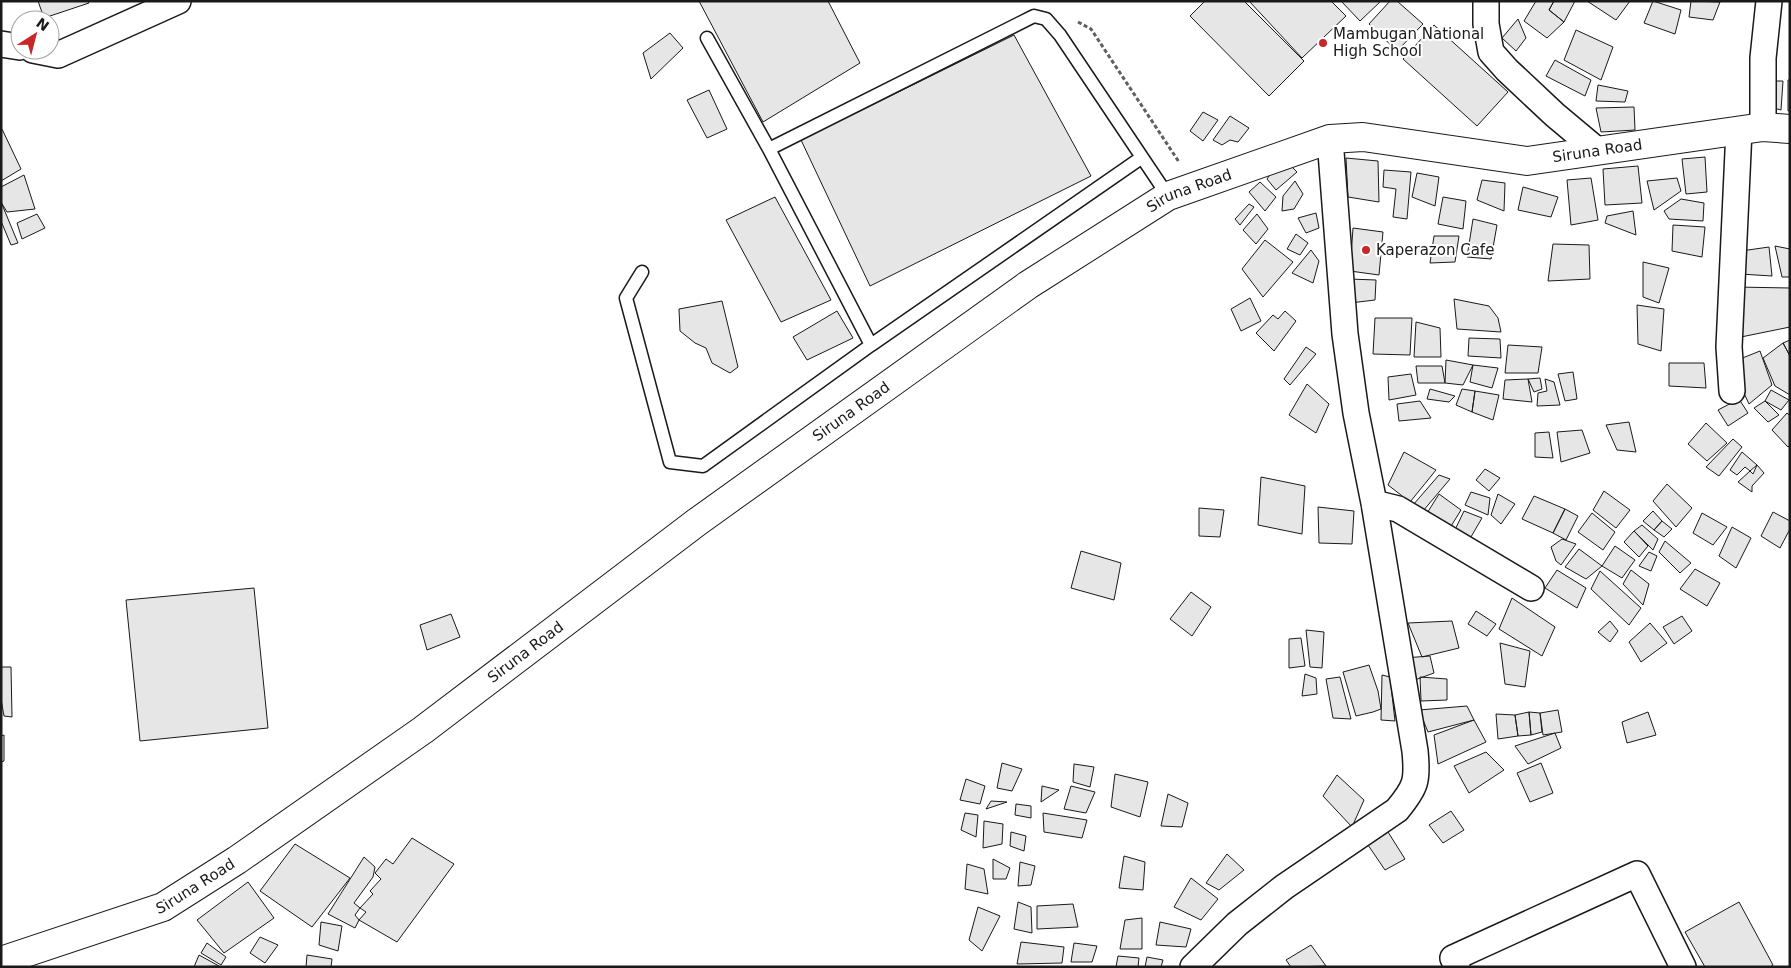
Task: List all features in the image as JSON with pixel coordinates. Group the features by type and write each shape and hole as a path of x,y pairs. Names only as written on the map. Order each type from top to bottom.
{"street":[{"path":"60,54 178,1"},
{"path":"1486,1 1486,24 1491,52 1507,70 1555,115 1598,151"},
{"path":"1732,390 1729,348 1751,128 1763,58 1769,1"},
{"name":"Siruna Road","path":"1,961 163,907 237,860 423,730 697,522 1020,291 1168,196 1330,139 1363,137 1527,161 1751,128 1790,129"},
{"path":"1193,967 1237,924 1314,867 1397,810 1410,795 1417,775 1416,751 1374,503 1356,413 1345,334 1330,139"},
{"path":"1374,503 1398,508 1531,588"},
{"path":"1457,967 1453,958 1637,874 1683,967"}],"lane":[{"path":"769,149 1034,16 1046,19 1060,35 1168,196"},
{"path":"707,38 769,149 871,345"},
{"path":"642,272 626,298 670,462 703,466 871,345 1141,158"}],"path":[{"path":"1074,20 1091,29 1180,164"}],"building":[{"path":"38,1 88,1 89,3 60,13 60,10 41,10"},
{"path":"699,1 828,1 860,63 763,122"},
{"path":"1205,1 1244,1 1304,61 1269,96 1190,16"},
{"path":"1249,1 1331,1 1346,16 1302,58"},
{"path":"1341,1 1381,1 1360,21"},
{"path":"1390,1 1397,1 1423,24 1397,51 1369,24"},
{"path":"1536,1 1554,1 1549,10 1564,22 1547,38 1524,21"},
{"path":"1554,1 1575,1 1564,22 1549,10"},
{"path":"1587,1 1630,1 1616,20"},
{"path":"1653,1 1681,10 1675,34 1644,23"},
{"path":"1691,1 1720,2 1713,20 1689,17"},
{"path":"1518,19 1526,38 1516,51 1502,38"},
{"path":"1434,25 1508,92 1477,126 1403,59"},
{"path":"1576,30 1613,47 1601,80 1564,60"},
{"path":"670,33 683,48 651,79 643,53"},
{"path":"1014,35 1091,176 870,286 801,140"},
{"path":"1555,60 1591,80 1585,96 1546,76"},
{"path":"1788,80 1790,80 1790,111 1788,111"},
{"path":"1768,81 1783,81 1781,110 1766,106"},
{"path":"1598,85 1628,91 1625,102 1596,101"},
{"path":"709,90 727,129 707,138 687,100"},
{"path":"1634,107 1635,130 1601,132 1596,108"},
{"path":"1203,112 1218,120 1203,141 1190,131"},
{"path":"1230,116 1249,128 1238,142 1230,140 1222,145 1213,140"},
{"path":"1,129 21,169 1,181"},
{"path":"1282,157 1297,172 1276,190 1267,179"},
{"path":"1705,157 1707,192 1686,194 1682,159"},
{"path":"1346,158 1378,161 1379,202 1348,197"},
{"path":"1638,166 1642,203 1605,205 1603,169"},
{"path":"1384,170 1411,172 1407,219 1393,217 1396,189 1383,187"},
{"path":"1417,173 1439,177 1435,206 1412,197"},
{"path":"24,175 35,209 7,212 1,202 1,187"},
{"path":"1591,178 1598,220 1571,225 1567,180"},
{"path":"1677,178 1681,191 1654,210 1647,181"},
{"path":"1482,180 1505,183 1504,211 1477,200"},
{"path":"1295,181 1303,194 1294,209 1282,211 1283,196"},
{"path":"1260,182 1276,197 1265,211 1249,192"},
{"path":"1523,187 1558,197 1551,217 1518,210"},
{"path":"775,197 831,300 781,322 726,220"},
{"path":"1443,197 1466,201 1463,229 1438,224"},
{"path":"1681,199 1704,203 1703,221 1669,219 1664,211"},
{"path":"1,202 18,243 11,245 1,221"},
{"path":"1249,204 1254,207 1240,225 1235,219"},
{"path":"1633,211 1636,235 1605,223 1607,216"},
{"path":"1316,213 1319,228 1306,233 1298,218"},
{"path":"37,214 45,228 22,239 17,223"},
{"path":"1257,214 1268,229 1256,244 1243,230"},
{"path":"1473,219 1497,225 1491,259 1467,257"},
{"path":"1673,225 1705,227 1702,257 1672,251"},
{"path":"1353,228 1383,232 1379,275 1350,271"},
{"path":"1296,234 1308,243 1300,255 1287,249"},
{"path":"1434,236 1459,236 1455,262 1430,263"},
{"path":"1265,240 1293,262 1263,297 1242,269"},
{"path":"1553,244 1589,245 1590,279 1548,281"},
{"path":"1775,246 1790,249 1790,277 1782,277"},
{"path":"1769,247 1772,276 1740,274 1741,251"},
{"path":"1311,250 1319,261 1313,283 1292,273"},
{"path":"1643,262 1669,268 1659,303 1643,297"},
{"path":"1349,279 1376,280 1375,300 1350,303"},
{"path":"1735,287 1790,288 1790,327 1736,338"},
{"path":"1250,298 1261,321 1241,331 1231,309"},
{"path":"1454,299 1489,306 1498,318 1501,332 1457,329"},
{"path":"722,301 738,367 730,373 712,363 706,348 695,343 680,331 679,309"},
{"path":"1637,305 1664,309 1661,351 1638,344"},
{"path":"837,311 853,338 807,360 793,337"},
{"path":"1285,311 1296,321 1274,351 1256,333 1273,315 1278,319"},
{"path":"1375,318 1412,318 1410,355 1373,354"},
{"path":"1416,322 1440,328 1441,357 1414,357"},
{"path":"1469,338 1500,339 1501,358 1468,356"},
{"path":"1790,340 1790,356 1783,343"},
{"path":"1783,343 1790,356 1790,395 1775,386 1763,358"},
{"path":"1508,345 1542,347 1538,373 1505,373"},
{"path":"1306,347 1316,354 1290,385 1284,379"},
{"path":"1760,351 1772,385 1749,404 1730,363"},
{"path":"1446,360 1473,365 1463,385 1445,383"},
{"path":"1669,363 1704,363 1706,388 1669,386"},
{"path":"1473,365 1498,368 1492,388 1470,382"},
{"path":"1416,366 1442,366 1445,383 1418,383"},
{"path":"1573,372 1577,399 1565,401 1558,374"},
{"path":"1411,374 1416,395 1389,400 1388,377"},
{"path":"1540,378 1542,389 1534,392 1528,379"},
{"path":"1528,379 1532,402 1503,399 1505,380"},
{"path":"1545,379 1554,382 1560,405 1537,406 1538,393 1547,391"},
{"path":"1307,384 1329,404 1316,433 1289,415"},
{"path":"1430,389 1455,396 1449,402 1427,399"},
{"path":"1462,389 1475,391 1472,412 1456,405"},
{"path":"1771,390 1789,400 1781,410 1765,401"},
{"path":"1475,391 1499,395 1493,420 1472,412"},
{"path":"1739,399 1748,413 1728,426 1718,410"},
{"path":"1420,401 1431,418 1399,421 1397,404"},
{"path":"1765,401 1779,415 1768,422 1754,408"},
{"path":"1787,413 1790,416 1790,445 1788,447 1772,430"},
{"path":"1629,422 1636,452 1617,450 1606,425"},
{"path":"1706,423 1727,443 1707,461 1688,444"},
{"path":"1582,430 1590,453 1561,462 1557,432"},
{"path":"1549,432 1553,458 1535,457 1535,433"},
{"path":"1733,439 1742,447 1719,476 1706,467"},
{"path":"1404,452 1436,470 1410,502 1388,485"},
{"path":"1742,452 1757,465 1750,471 1745,467 1737,475 1730,470"},
{"path":"1757,465 1764,473 1752,486 1752,492 1738,482 1750,471 1753,474"},
{"path":"1485,469 1500,478 1489,491 1476,480"},
{"path":"1439,475 1450,479 1423,511 1413,505"},
{"path":"1261,477 1305,486 1302,534 1258,525"},
{"path":"1667,484 1692,508 1676,527 1653,501"},
{"path":"1604,491 1630,510 1616,528 1593,510"},
{"path":"1471,492 1490,498 1488,515 1465,505"},
{"path":"1439,494 1461,510 1448,531 1424,518"},
{"path":"1498,494 1515,504 1501,524 1491,515"},
{"path":"1534,496 1565,509 1553,533 1522,519"},
{"path":"1318,507 1354,511 1352,544 1319,543"},
{"path":"1199,508 1224,510 1220,537 1199,536"},
{"path":"1565,509 1578,516 1566,540 1553,533"},
{"path":"1464,511 1482,518 1468,542 1453,534"},
{"path":"1653,511 1662,521 1654,530 1643,521"},
{"path":"1773,512 1790,521 1790,529 1780,548 1761,536"},
{"path":"1592,513 1615,532 1603,550 1578,532"},
{"path":"1702,513 1727,527 1713,545 1693,533"},
{"path":"1662,521 1672,529 1664,537 1654,530"},
{"path":"1642,525 1658,539 1653,550 1634,531"},
{"path":"1732,527 1751,538 1736,568 1719,556"},
{"path":"1634,531 1648,546 1639,557 1624,542"},
{"path":"1562,539 1576,544 1561,565 1556,561 1551,547"},
{"path":"1665,541 1691,563 1680,573 1659,552"},
{"path":"1615,546 1635,560 1622,578 1602,566"},
{"path":"1579,549 1602,566 1586,579 1565,567"},
{"path":"1081,551 1121,563 1114,600 1071,588"},
{"path":"1649,552 1657,556 1651,571 1639,566"},
{"path":"1695,569 1720,583 1707,606 1680,589"},
{"path":"1557,570 1586,588 1577,608 1545,588"},
{"path":"1631,570 1649,584 1643,605 1623,584"},
{"path":"1600,571 1641,608 1629,625 1591,589"},
{"path":"254,588 268,728 140,741 126,600"},
{"path":"1191,592 1211,607 1192,636 1170,619"},
{"path":"1512,598 1555,627 1542,656 1499,629"},
{"path":"1476,611 1496,624 1487,636 1468,624"},
{"path":"451,614 460,637 427,650 420,625"},
{"path":"1682,616 1692,631 1674,644 1663,627"},
{"path":"1452,621 1459,648 1422,657 1408,623"},
{"path":"1610,621 1618,631 1610,642 1598,632"},
{"path":"1650,623 1667,643 1641,662 1629,642"},
{"path":"1306,630 1324,632 1322,668 1310,667"},
{"path":"1301,638 1305,666 1289,668 1289,639"},
{"path":"1500,643 1530,651 1525,687 1505,684"},
{"path":"1430,656 1434,673 1412,681 1404,658"},
{"path":"1369,665 1378,691 1381,709 1356,716 1343,672"},
{"path":"1,667 11,667 12,717 4,716 1,699"},
{"path":"1305,674 1316,678 1317,694 1302,696"},
{"path":"1382,675 1390,677 1395,721 1381,720"},
{"path":"1340,677 1351,719 1333,718 1326,679"},
{"path":"1420,677 1447,679 1447,700 1421,701"},
{"path":"1467,706 1474,720 1428,732 1419,710"},
{"path":"1558,710 1562,732 1543,735 1540,713"},
{"path":"1529,712 1540,713 1542,732 1531,735"},
{"path":"1529,712 1531,735 1518,736 1515,715"},
{"path":"1648,712 1656,735 1627,743 1622,722"},
{"path":"1496,714 1515,715 1518,736 1498,739"},
{"path":"1474,720 1486,742 1438,764 1434,735"},
{"path":"1555,733 1561,748 1528,764 1515,746"},
{"path":"4,735 4,761 1,762 1,736"},
{"path":"1486,752 1504,770 1469,793 1454,766"},
{"path":"1002,763 1022,769 1012,791 997,788"},
{"path":"1541,763 1553,793 1530,802 1517,773"},
{"path":"1074,764 1094,767 1090,787 1073,782"},
{"path":"1115,774 1148,782 1140,817 1111,807"},
{"path":"1337,775 1364,800 1352,827 1323,796"},
{"path":"966,779 985,786 980,804 960,800"},
{"path":"1042,786 1059,790 1041,802"},
{"path":"1071,786 1095,792 1086,813 1064,809"},
{"path":"1168,794 1188,803 1182,827 1161,826"},
{"path":"991,801 1007,802 986,809"},
{"path":"1016,804 1031,806 1031,818 1015,815"},
{"path":"1451,811 1464,830 1443,843 1429,825"},
{"path":"965,813 978,815 976,837 961,830"},
{"path":"1043,813 1087,820 1082,838 1044,832"},
{"path":"984,821 1003,824 1002,844 983,848"},
{"path":"1011,832 1026,836 1024,851 1010,846"},
{"path":"1388,832 1405,859 1385,870 1368,845"},
{"path":"412,838 454,864 397,942 359,920 366,912 360,908 373,894 370,891 381,879 375,873 386,859 393,864"},
{"path":"295,844 350,878 312,927 260,891"},
{"path":"1227,854 1244,870 1219,890 1206,883"},
{"path":"1124,856 1145,862 1143,890 1119,888"},
{"path":"364,857 375,867 373,877 354,903 360,908 355,915 359,920 355,928 328,914"},
{"path":"993,859 1010,868 1006,879 993,879"},
{"path":"1020,862 1035,866 1031,885 1018,886"},
{"path":"967,864 984,869 988,894 965,889"},
{"path":"1191,878 1218,899 1201,920 1174,907"},
{"path":"248,882 274,918 224,953 197,920"},
{"path":"1018,902 1031,907 1032,933 1014,929"},
{"path":"1739,902 1773,965 1770,967 1705,967 1685,932"},
{"path":"1073,904 1078,927 1037,929 1037,906"},
{"path":"978,907 1000,916 982,951 969,940"},
{"path":"1142,918 1142,949 1120,949 1125,920"},
{"path":"321,922 342,926 338,951 319,945"},
{"path":"1160,922 1191,929 1186,947 1156,945"},
{"path":"260,937 278,945 265,963 250,953"},
{"path":"1021,942 1064,947 1062,963 1017,964"},
{"path":"207,943 226,957 221,965 201,953"},
{"path":"1074,943 1097,946 1092,962 1071,962"},
{"path":"1311,945 1326,966 1291,967 1286,960"},
{"path":"199,955 219,966 194,967"},
{"path":"307,955 332,959 331,967 306,967"},
{"path":"1118,956 1139,958 1138,967 1116,967"},
{"path":"1147,957 1163,960 1161,967 1145,967"}],"place":[{"name":"Mambugan National High School","path":"1323,43"},
{"name":"Kaperazon Cafe","path":"1366,250"}]}
